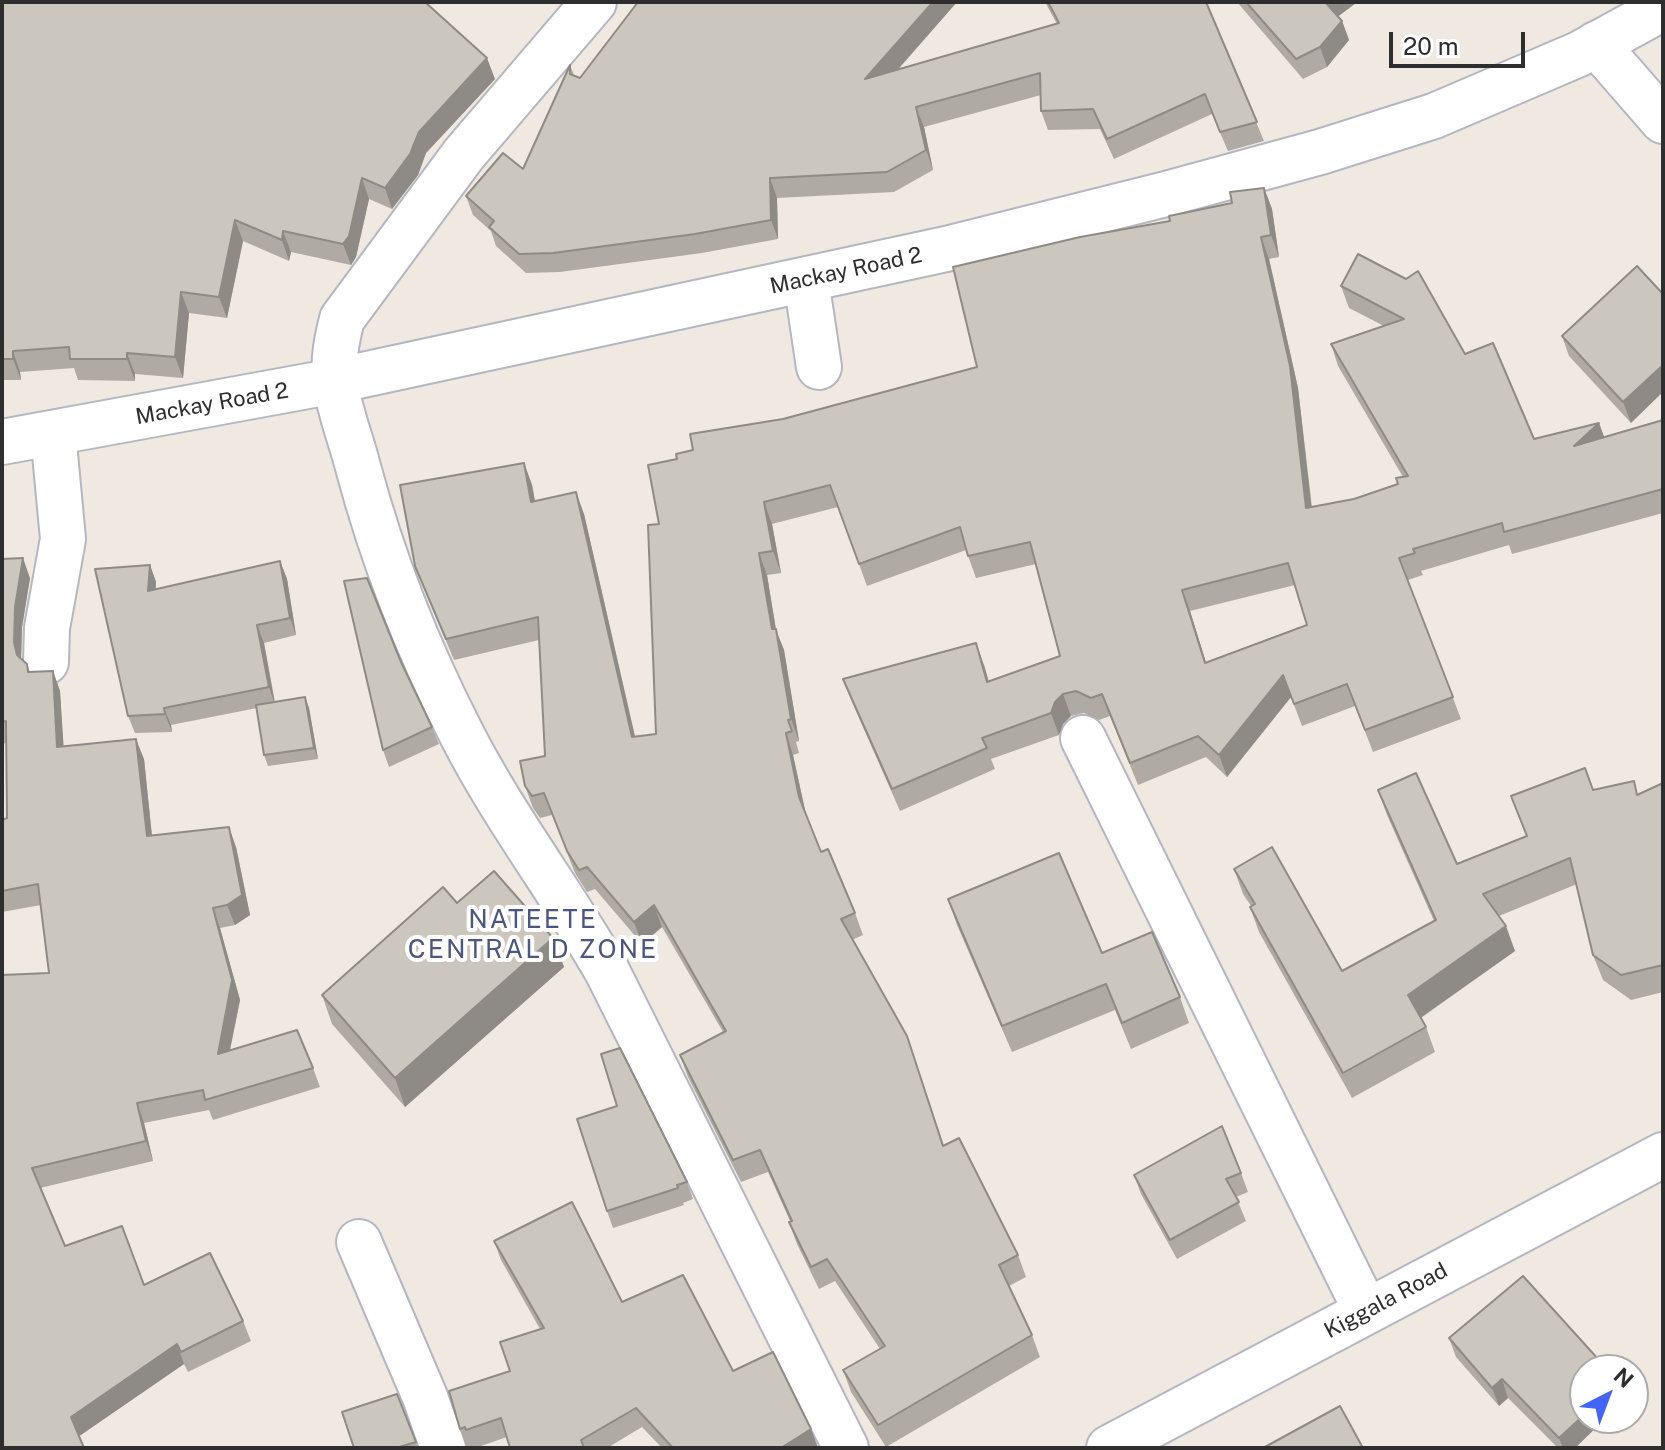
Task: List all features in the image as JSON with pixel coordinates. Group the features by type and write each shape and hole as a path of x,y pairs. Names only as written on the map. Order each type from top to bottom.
{"street":[{"path":"594,2 464,154 342,319 335,348 335,381 377,538 399,598 461,733 607,971 846,1448"},
{"name":"Mackay Road 2","path":"2,442 335,381 961,246 1320,152 1434,116 1579,54 1663,8"},
{"path":"1596,44 1663,121"},
{"path":"806,280 819,367"},
{"path":"46,662 47,628 63,539 53,433"},
{"path":"1083,738 1366,1311"},
{"name":"Kiggala Road","path":"1109,1448 1663,1155"},
{"path":"359,1242 425,1397 443,1448"}],"building":[{"path":"2,2 425,2 487,58 419,132 410,154 385,188 362,178 349,236 343,244 283,231 282,240 235,220 219,297 181,292 175,357 127,353 127,359 70,359 69,347 13,351 13,359 2,359"},
{"path":"638,2 933,2 865,79 1059,23 1048,2 1206,2 1257,122 1220,132 1205,94 1107,139 1093,109 1041,111 1040,73 916,107 926,150 887,172 770,178 771,220 695,234 553,253 519,254 489,227 494,221 466,196 503,153 523,169 570,65 570,74 580,78"},
{"path":"1246,2 1325,2 1342,21 1320,47 1296,59"},
{"path":"1264,188 1271,235 1261,237 1290,366 1306,508 1354,499 1398,484 1396,478 1408,476 1331,344 1404,319 1341,286 1358,254 1406,279 1418,271 1465,354 1493,343 1534,439 1599,423 1574,446 1663,420 1663,489 1504,532 1502,523 1413,549 1415,553 1399,558 1453,697 1365,730 1347,684 1294,704 1283,675 1219,755 1198,736 1130,763 1102,694 1091,698 1076,691 1063,694 1055,702 1051,713 982,738 987,748 892,789 843,679 976,643 987,682 1060,656 1030,542 968,556 960,527 859,564 830,485 764,502 773,551 759,553 791,719 788,720 792,731 786,733 799,797 821,852 828,849 855,913 841,919 907,1036 943,1146 959,1138 1018,1255 999,1265 1032,1335 878,1425 843,1370 885,1346 827,1259 811,1267 760,1150 733,1160 680,1055 726,1031 654,905 634,922 587,867 579,870 567,851 544,793 532,796 525,786 520,761 545,756 538,617 446,639 415,566 400,485 524,463 531,502 576,492 632,737 656,734 648,525 659,524 648,465 677,459 676,454 693,450 690,434 783,419 977,367 953,267 1080,237 1170,221 1169,216 1232,203 1230,192","holes":["1288,563 1307,625 1205,663 1182,590"]},
{"path":"1637,266 1663,294 1663,365 1623,402 1562,336"},
{"path":"23,558 15,607 14,642 17,655 27,664 28,672 53,671 57,747 136,739 147,836 229,827 242,895 227,905 213,908 232,980 218,1054 297,1030 313,1068 205,1100 203,1090 137,1103 146,1141 32,1168 65,1246 122,1226 144,1285 210,1253 243,1321 181,1352 177,1344 71,1417 84,1448 2,1448 2,975 49,973 38,884 2,891 2,820 7,818 6,721 2,722 2,559"},
{"path":"280,561 290,618 257,625 269,687 164,708 165,714 128,716 95,569 150,565 148,591"},
{"path":"367,578 401,662 432,727 383,750 344,581"},
{"path":"305,697 314,748 264,755 256,705"},
{"path":"1585,768 1593,790 1634,781 1637,795 1663,783 1663,965 1621,975 1593,955 1570,858 1483,894 1506,926 1408,995 1426,1027 1343,1073 1250,907 1255,904 1234,869 1272,847 1342,971 1436,920 1378,790 1416,773 1457,864 1527,836 1511,796"},
{"path":"1059,853 1102,953 1152,932 1180,997 1122,1023 1106,984 1002,1026 948,899"},
{"path":"494,871 553,938 395,1078 322,995 443,887 457,903"},
{"path":"620,1048 687,1182 677,1185 678,1188 607,1211 577,1119 617,1106 601,1054"},
{"path":"1222,1126 1241,1173 1226,1179 1239,1202 1170,1240 1134,1175"},
{"path":"572,1202 622,1302 683,1275 733,1371 773,1352 811,1429 781,1448 673,1448 636,1408 581,1440 584,1448 510,1448 501,1418 466,1430 465,1427 460,1429 449,1391 510,1371 500,1342 544,1328 494,1241"},
{"path":"1523,1276 1594,1354 1569,1354 1569,1429 1559,1438 1502,1379 1492,1388 1449,1338"},
{"path":"397,1394 416,1442 396,1448 354,1448 342,1412"},
{"path":"1340,1406 1363,1448 1263,1448"}],"district":[{"name":"NATEETE CENTRAL D ZONE","path":"533,935"}]}
